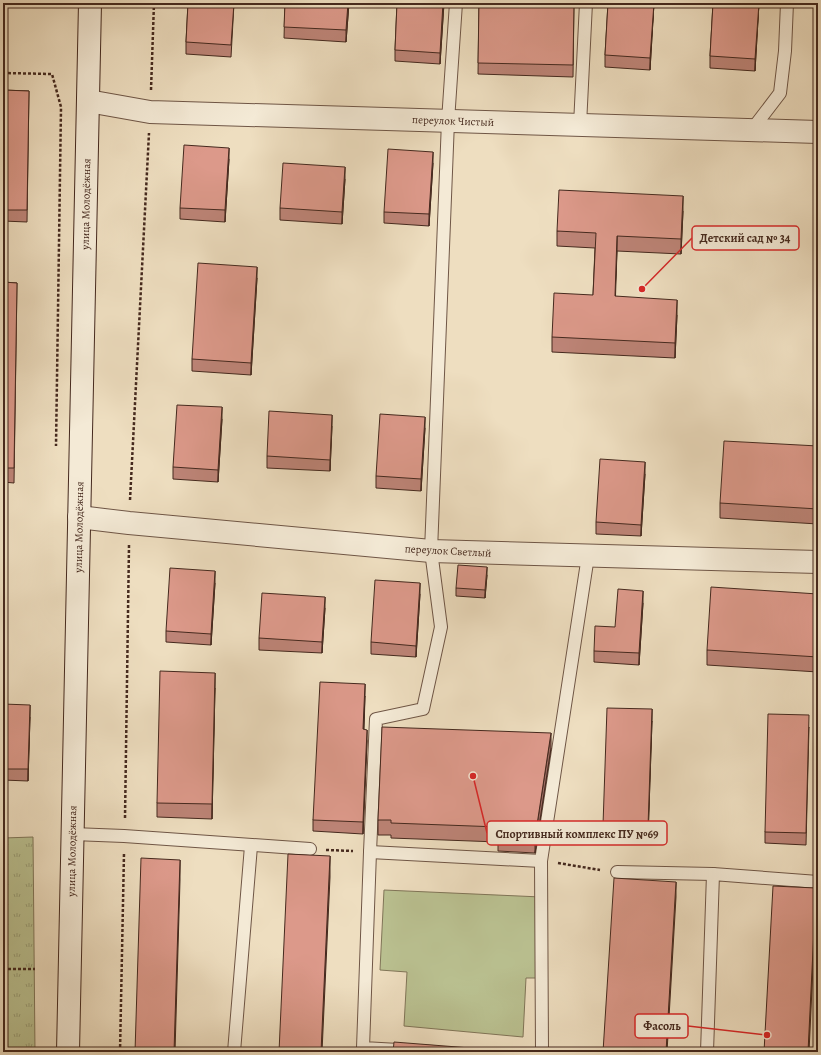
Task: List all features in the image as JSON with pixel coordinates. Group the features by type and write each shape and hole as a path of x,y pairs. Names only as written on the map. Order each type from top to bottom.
{"street":[{"name":"улица Молодёжная","path":"68,1052 90,3"},
{"name":"переулок Чистый","path":"88,101 150,112 818,132"},
{"name":"переулок Светлый","path":"79,517 431,551 818,562"}],"lane":[{"path":"434,1052 363,1048 376,719 423,709 441,627 431,551 448,121 456,3"},
{"path":"580,125 586,3"},
{"path":"751,130 780,93 785,51 786,3"},
{"path":"542,1052 541,861 588,556"},
{"path":"73,834 124,836 310,849"},
{"path":"234,1052 252,846"},
{"path":"370,852 541,861"},
{"path":"617,872 713,874 818,882"},
{"path":"707,1052 713,874"}],"path":[{"path":"3,73 52,74 61,107 56,453"},
{"path":"310,849 370,852"},
{"path":"541,861 617,872"},
{"path":"3,969 34,969"}],"green space":[{"path":"33,837 35,1052 3,1052 3,838"},
{"path":"384,890 541,897 537,978 526,978 523,1037 404,1026 407,972 380,970"}],"building":[{"path":"188,3 234,3 231,45 186,42"},
{"path":"285,3 348,3 346,30 284,27"},
{"path":"397,3 443,3 440,53 395,50"},
{"path":"479,3 574,3 573,65 478,63"},
{"path":"608,3 654,3 650,58 605,55"},
{"path":"713,3 759,3 755,59 710,56"},
{"path":"3,90 29,91 27,210 3,210"},
{"path":"184,145 229,148 225,210 180,208"},
{"path":"388,149 433,152 429,214 384,212"},
{"path":"283,163 345,167 342,212 280,208"},
{"path":"559,190 683,196 681,239 617,236 615,296 677,300 675,343 552,337 554,293 593,295 596,233 557,231"},
{"path":"198,263 257,267 251,363 192,359"},
{"path":"3,282 17,283 14,468 3,468"},
{"path":"177,405 222,407 218,470 173,467"},
{"path":"269,411 332,415 330,460 267,456"},
{"path":"380,414 425,417 421,479 376,476"},
{"path":"724,441 818,446 818,509 720,503"},
{"path":"600,459 645,462 641,525 596,522"},
{"path":"458,565 487,567 485,590 456,588"},
{"path":"170,568 215,571 211,634 166,631"},
{"path":"375,580 420,583 416,646 371,642"},
{"path":"711,587 818,594 818,657 707,650"},
{"path":"618,589 643,591 639,653 594,651 595,626 615,627"},
{"path":"262,593 325,597 322,642 259,638"},
{"path":"160,671 215,673 212,804 157,803"},
{"path":"320,682 365,684 363,729 367,730 363,822 313,820"},
{"path":"3,704 30,705 28,769 3,769"},
{"path":"607,708 652,709 648,827 603,825"},
{"path":"768,714 809,715 806,833 765,832"},
{"path":"382,727 551,733 535,838 498,836 499,827 391,823 391,820 378,820"},
{"path":"288,854 330,856 321,1052 279,1052"},
{"path":"141,858 180,860 174,1052 135,1052"},
{"path":"614,878 676,882 666,1052 603,1052"},
{"path":"773,886 816,888 808,1052 764,1052"},
{"path":"394,1042 521,1052 393,1052"}],"place":[{"name":"Детский сад № 34","path":"642,289"},
{"name":"Спортивный комплекс ПУ №69","path":"473,776"},
{"name":"Фасоль","path":"767,1035"}]}
